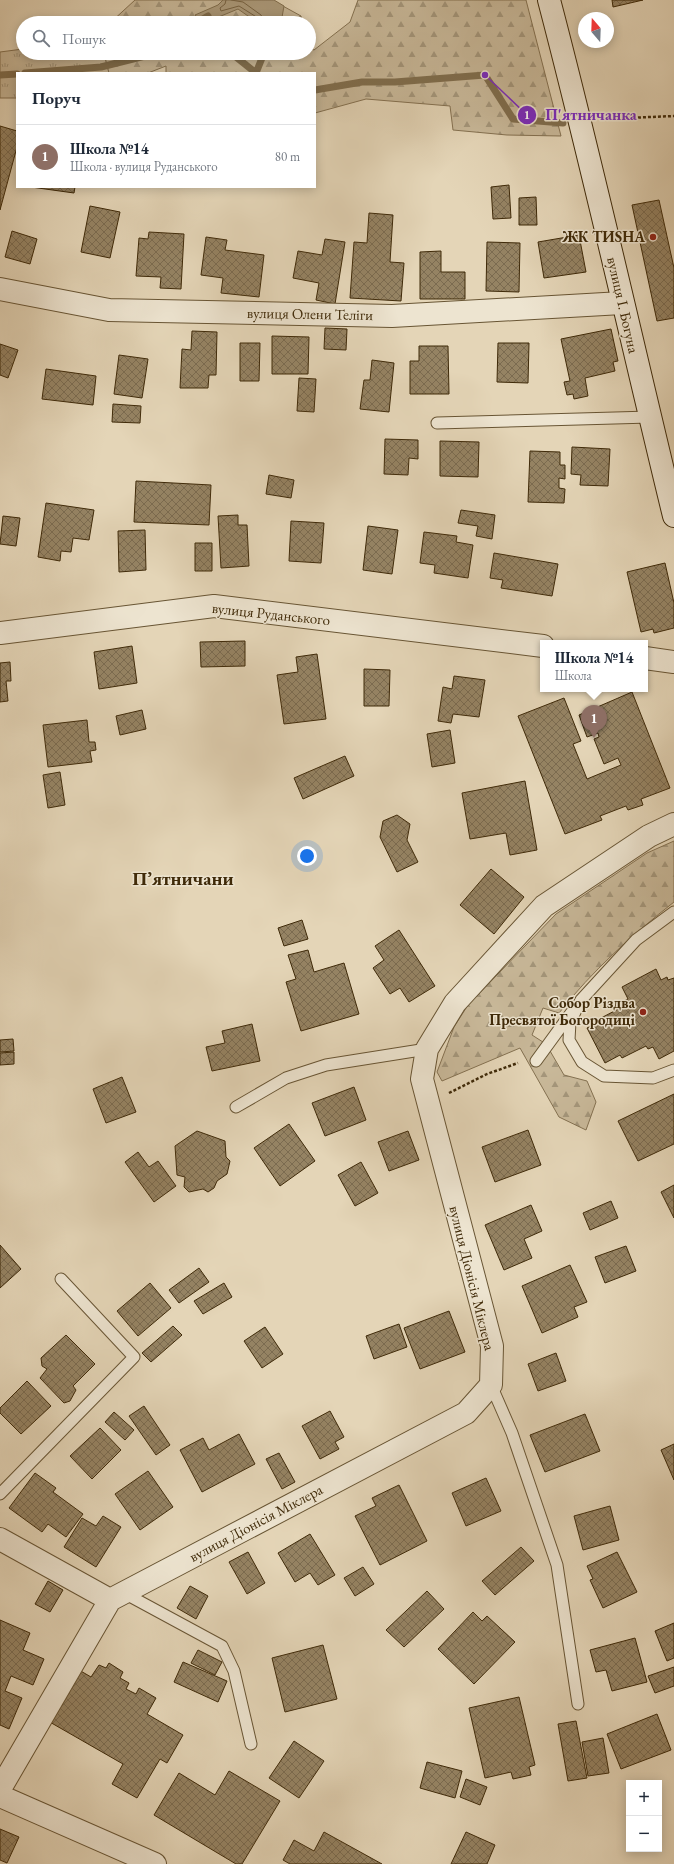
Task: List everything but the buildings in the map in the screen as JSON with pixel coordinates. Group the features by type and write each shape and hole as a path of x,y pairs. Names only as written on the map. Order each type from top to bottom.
{"street":[{"name":"вулиця І. Богуна","path":"549,0 581,120 622,303 674,516"},
{"name":"вулиця Олени Теліги","path":"0,289 109,310 392,316 622,303"},
{"name":"вулиця Руданського","path":"0,633 214,606 540,646"},
{"path":"648,658 674,662"},
{"name":"вулиця Діонісія Міклера","path":"117,1596 466,1413 491,1385 492,1346 422,1079 427,1049 455,1003 544,906 649,836 674,824"},
{"path":"0,1539 117,1596 0,1789"},
{"path":"0,1796 155,1864"}],"lane":[{"path":"437,423 650,417"},
{"path":"536,1061 581,1000 636,940 674,912"},
{"path":"581,1000 570,1022 569,1040 582,1062 604,1076 653,1078 674,1070"},
{"path":"236,1107 286,1078 326,1065 427,1049"},
{"path":"0,1494 134,1358 61,1279"},
{"path":"491,1385 512,1433 557,1565 578,1704"},
{"path":"117,1596 222,1646 234,1671 251,1744"}],"path":[{"path":"581,120 674,116"},
{"path":"444,1096 493,1072 523,1062 536,1061"}],"green space":[{"path":"135,0 272,0 301,16 118,16"},
{"path":"358,0 526,0 561,136 507,135 453,130 450,106 366,99 316,113 316,72 166,72 166,66 151,72 109,72 106,60 316,60 316,48 350,22"},
{"path":"16,50 16,60 106,60 109,72 16,72 16,98 0,98 0,52"},
{"path":"674,841 674,902 613,954 559,1013 543,1008 532,1035 546,1044 564,1075 587,1081 596,1102 586,1130 559,1117 520,1048 442,1081 437,1072 454,1027 468,1005 556,914 647,853"}],"water":[{"path":"223,0 274,0 284,6 282,16 248,16 238,9 221,16 195,15 218,5"}],"waterway":[{"path":"38,72 101,67 129,60"},
{"path":"240,60 255,72"},
{"path":"256,72 261,60"},
{"path":"0,75 16,74"},
{"path":"316,90 362,82 395,82 485,75 513,119 563,123"}],"place":[{"name":"П'ятничанка","path":"485,75"},
{"name":"ЖК ТИSHA","path":"653,237"},
{"name":"Школа №14","path":"594,738"},
{"name":"Собор Різдва Пресвятої Богородиці","path":"643,1012"}],"district":[{"name":"П’ятничани","path":"183,878"}]}
